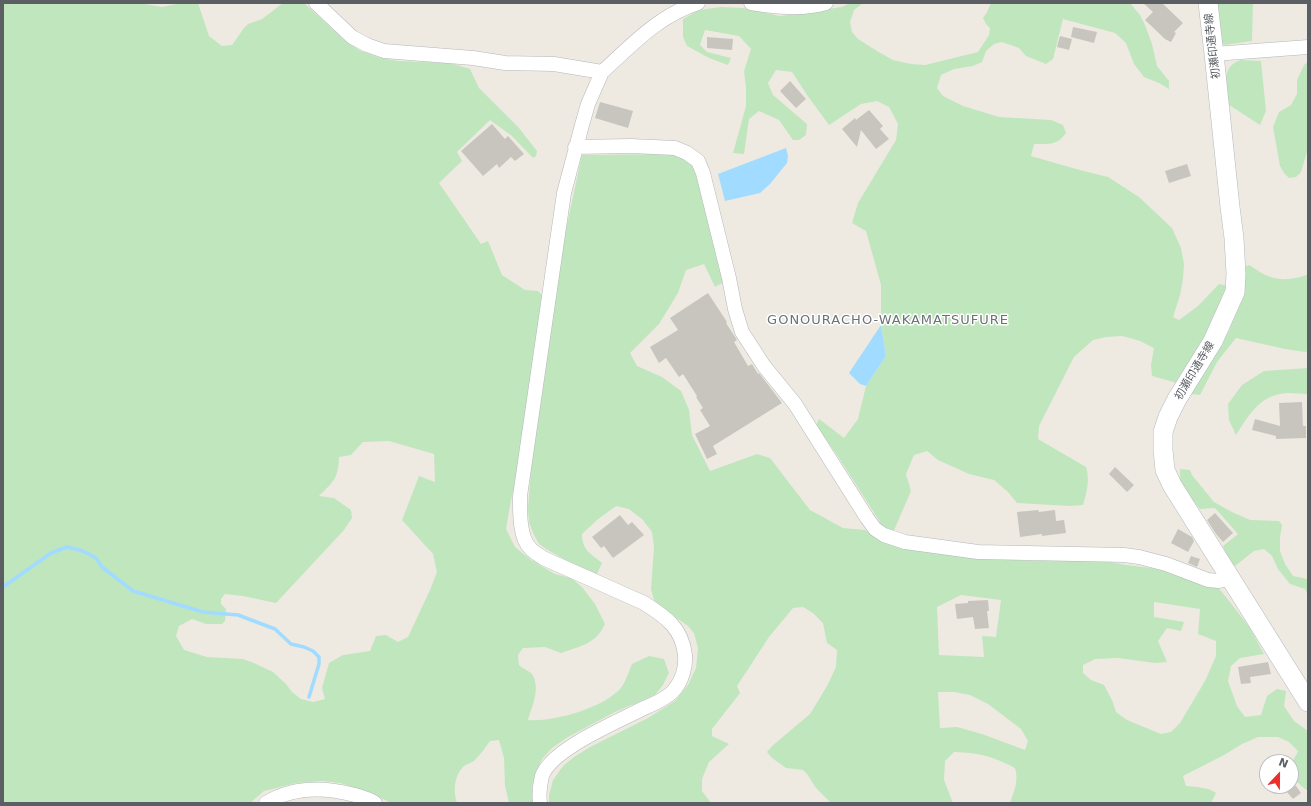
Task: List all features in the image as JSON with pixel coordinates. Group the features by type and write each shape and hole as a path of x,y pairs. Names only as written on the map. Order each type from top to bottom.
{"main road":[{"name":"初瀬印通寺線","path":"1208,3 1234,238 1236,274 1235,292 1213,342 1177,399 1168,417 1163,432 1165,470 1172,485 1232,578 1308,702"}],"street":[{"path":"316,3 352,37 367,45 384,51 473,58 505,63 554,64 602,72"},
{"path":"540,803 539,796 542,775 559,754 588,736 661,700 674,690 681,677 685,663 680,635 673,624 660,613 644,603 543,558 529,548 521,525 520,496 564,193 575,147 588,104 602,72 630,44 664,19 678,11 698,3"},
{"path":"751,3 766,6 796,7 826,3"},
{"path":"1214,54 1308,47"},
{"path":"575,147 631,146 675,148 687,153 698,161 703,174 729,278 735,309 742,332 764,366 795,404 867,518 875,529 884,535 906,542 978,552 1124,555 1166,564 1208,580 1219,581 1232,578"},
{"path":"266,803 274,798 294,791 313,789 342,792 370,800 375,803"}],"green space":[{"path":"3,3 139,3 162,7 181,3 198,3 209,36 222,46 232,45 248,24 262,19 283,3 304,3 344,40 359,50 377,57 398,61 450,63 470,69 479,88 519,128 537,151 536,156 533,158 512,136 490,120 457,152 462,161 439,183 481,244 488,241 502,275 525,290 538,291 543,296 520,464 511,500 506,529 515,547 531,560 555,574 571,578 582,587 595,604 605,624 597,636 592,640 581,646 561,653 545,647 523,648 518,655 519,665 532,674 536,685 535,697 528,720 550,719 588,709 618,691 632,664 649,656 664,659 669,673 663,685 655,695 615,712 568,737 552,748 542,759 537,770 532,787 534,803 509,803 505,786 504,758 499,740 490,741 474,761 464,766 460,771 455,784 457,803 391,803 371,793 340,783 323,781 296,783 264,791 250,803 3,803","holes":["389,441 434,454 435,482 419,476 402,520 433,554 437,572 408,637 398,642 386,635 376,636 370,651 343,655 329,663 322,688 325,699 313,702 301,699 292,692 273,672 254,663 243,659 207,657 184,650 176,636 179,626 192,619 206,624 222,624 225,621 226,609 221,604 221,599 225,594 276,603 344,530 352,518 351,510 334,498 319,496 334,479 338,470 339,457 351,455 363,442"]},
{"path":"850,3 863,3 854,10 850,22 852,32 858,39 893,60 925,65 978,52 989,35 990,28 983,18 991,3 1130,3 1140,15 1152,44 1157,66 1169,81 1169,89 1144,77 1134,64 1126,43 1115,33 1063,19 1053,59 1046,64 1026,56 1019,48 1002,42 994,44 986,51 982,62 973,66 954,69 941,75 937,88 943,96 963,106 999,117 1051,120 1063,125 1066,133 1063,137 1052,143 1034,144 1031,156 1108,177 1139,197 1172,228 1181,248 1184,264 1183,279 1173,317 1179,320 1198,306 1219,284 1228,286 1218,318 1177,383 1152,376 1151,365 1154,348 1140,341 1122,336 1093,340 1074,357 1039,426 1038,439 1086,467 1088,481 1083,505 1070,506 1017,503 1008,492 994,480 969,474 938,460 927,451 914,455 906,474 911,491 889,542 981,558 1035,561 1089,558 1126,565 1169,570 1215,584 1250,628 1264,654 1240,658 1231,666 1228,681 1237,706 1245,717 1261,715 1267,696 1277,689 1286,691 1284,706 1294,721 1308,731 1308,791 1299,783 1299,754 1297,754 1298,751 1289,742 1278,737 1258,737 1183,776 1186,786 1206,788 1216,793 1211,803 1010,803 1016,782 1015,768 986,756 954,752 945,761 944,780 953,803 831,803 816,788 803,770 786,768 772,758 767,752 810,714 827,686 836,667 837,650 827,643 823,623 813,613 803,607 793,608 769,637 737,686 740,693 712,729 712,736 729,744 709,762 702,779 702,791 711,803 549,803 549,795 553,780 563,766 574,757 590,747 648,718 675,701 688,685 696,668 698,648 694,633 688,626 662,608 654,600 651,589 654,547 652,532 643,520 629,509 616,506 597,520 582,534 585,548 602,563 597,574 569,562 539,544 529,522 528,509 532,455 565,234 582,155 671,154 691,162 704,198 724,282 715,287 704,264 686,270 678,293 659,324 630,353 637,366 662,377 681,391 689,410 692,435 710,471 757,454 770,458 810,510 843,528 865,530 871,534 880,522 816,425 819,419 844,438 858,419 866,386 886,356 881,325 881,285 866,231 852,223 858,203 896,140 898,124 889,107 877,101 861,104 829,125 792,72 776,70 768,83 773,95 807,124 806,135 799,140 793,140 779,120 759,111 749,119 744,154 733,153 746,106 744,71 751,49 739,36 705,30 700,45 707,52 731,58 728,65 709,58 687,46 683,37 683,19 699,10 721,7 743,8 780,16 842,7","holes":["961,595 1001,600 996,637 982,636 984,657 939,655 937,607","1154,602 1200,609 1198,634 1216,641 1216,656 1205,681 1180,723 1171,732 1161,734 1127,720 1116,712 1112,700 1104,685 1091,680 1083,673 1083,665 1095,659 1118,658 1155,663 1167,662 1158,641 1167,628 1181,631 1184,622 1154,617","938,692 954,692 970,695 988,704 1021,729 1028,741 1025,750 982,734 957,727 940,728"]},
{"path":"1214,3 1253,3 1252,41 1224,45 1218,40"},
{"path":"1241,60 1261,61 1266,111 1260,125 1229,105 1226,85 1227,73 1234,63"},
{"path":"1308,62 1308,151 1301,172 1296,177 1289,178 1280,166 1273,127 1279,112 1291,105 1297,94 1297,80 1304,65"},
{"path":"1249,265 1265,275 1280,279 1290,279 1308,274 1308,351 1305,352 1285,349 1236,338 1217,362 1200,395 1190,394 1214,352 1229,331 1236,310 1243,268"},
{"path":"1308,368 1308,394 1283,393 1272,396 1259,404 1244,422 1236,435 1229,420 1228,404 1242,385 1264,371"},
{"path":"1180,469 1190,470 1192,475 1214,502 1232,512 1250,520 1279,521 1282,525 1280,551 1285,564 1293,576 1308,579 1308,596 1305,589 1290,584 1278,569 1272,556 1264,549 1254,551 1235,566 1229,562 1223,546 1238,534 1215,508 1200,509 1180,485"}],"water":[{"path":"786,148 788,156 787,163 770,184 760,193 725,201 718,174"},
{"path":"881,325 886,356 866,386 860,384 849,373"}],"building":[{"path":"1143,3 1162,3 1183,23 1174,32 1176,33 1171,42 1165,39 1145,20 1153,12"},
{"path":"1073,27 1097,32 1094,43 1071,37"},
{"path":"1060,36 1072,39 1069,50 1057,47"},
{"path":"707,37 733,39 732,50 707,48"},
{"path":"790,81 806,99 796,108 780,91"},
{"path":"600,102 633,111 628,128 595,118"},
{"path":"869,110 883,126 880,129 889,139 876,149 861,130 857,147 842,129 855,118 856,120"},
{"path":"492,124 505,139 508,136 524,154 515,161 511,157 499,168 497,164 483,176 461,151"},
{"path":"1187,164 1191,176 1169,183 1165,171"},
{"path":"708,293 737,340 734,342 748,366 752,364 758,374 759,373 782,403 713,446 717,454 707,459 695,434 710,426 700,410 703,408 696,397 697,396 683,374 679,377 666,358 659,363 650,347 678,330 670,318"},
{"path":"1302,402 1303,426 1306,426 1306,438 1276,439 1276,436 1252,430 1255,419 1280,426 1279,403"},
{"path":"1115,467 1134,485 1127,492 1109,474"},
{"path":"1038,510 1039,512 1055,510 1056,521 1064,520 1066,533 1020,537 1017,512"},
{"path":"1215,513 1233,533 1223,542 1207,520"},
{"path":"620,515 628,525 632,522 644,535 613,558 604,546 601,548 592,537"},
{"path":"1178,529 1192,537 1194,541 1188,552 1171,543"},
{"path":"1191,556 1200,559 1197,567 1188,563"},
{"path":"988,600 989,611 987,611 989,628 975,629 973,617 957,619 955,604 968,603 968,601"},
{"path":"1268,662 1271,674 1250,677 1251,683 1241,684 1238,667"},
{"path":"1299,790 1301,793 1293,799 1289,794 1299,794"}],"waterway":[{"path":"3,587 51,553 67,547 83,551 96,558 102,567 133,591 203,612 238,615 275,629 291,644 313,651 319,657 319,664 309,697"}],"district":[{"name":"GONOURACHO-WAKAMATSUFURE","path":"888,321"}]}
